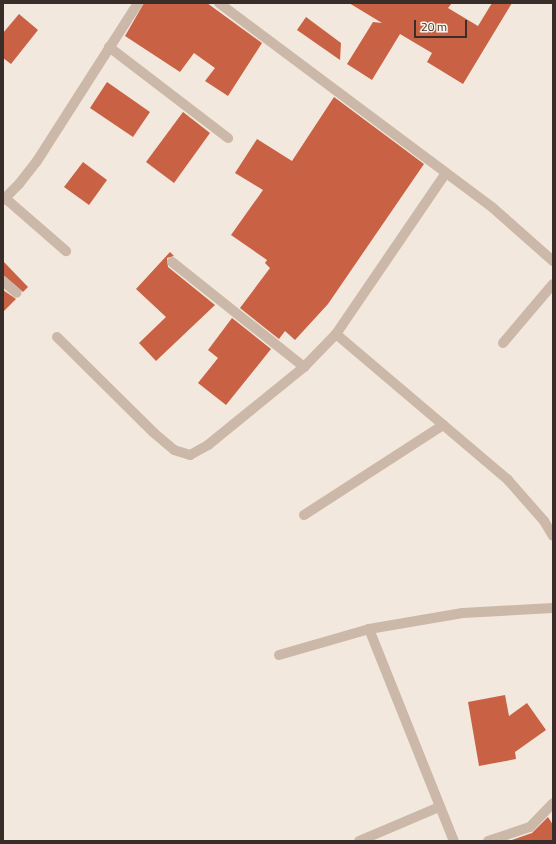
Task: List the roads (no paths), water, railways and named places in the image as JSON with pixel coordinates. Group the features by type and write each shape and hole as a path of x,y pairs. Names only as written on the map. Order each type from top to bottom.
{"street":[{"path":"66,251 4,199 36,161 138,3"},
{"path":"219,3 493,208 553,261"},
{"path":"109,47 228,138"},
{"path":"57,337 154,433 174,450 190,455 208,445 304,368 336,334 446,174"},
{"path":"172,262 304,368"},
{"path":"3,281 17,293"},
{"path":"503,343 553,284"},
{"path":"336,334 508,480 544,521 553,536"},
{"path":"304,515 443,425"},
{"path":"279,656 369,629 463,613 553,608"},
{"path":"369,629 439,807 454,841"},
{"path":"488,841 530,827 553,803"},
{"path":"359,841 439,807"}]}
